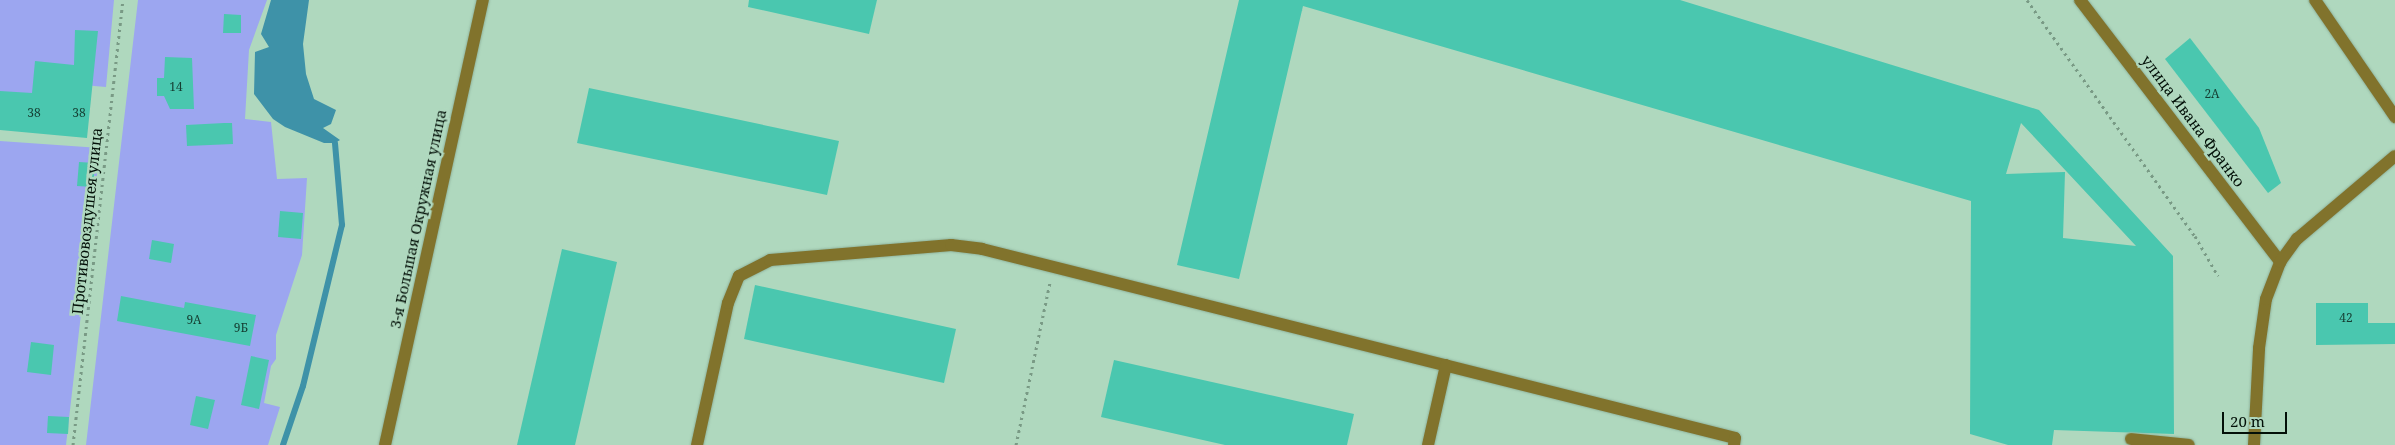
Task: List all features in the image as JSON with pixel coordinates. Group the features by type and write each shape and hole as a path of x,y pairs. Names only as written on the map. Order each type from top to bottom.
{"street":[{"name":"3-я Большая Окружная улица","path":"385,445 482,0"},
{"name":"улица Ивана Франко","path":"2080,0 2280,262"},
{"path":"2315,0 2395,117"},
{"path":"2254,445 2259,348 2266,300 2280,262 2297,238 2395,156"},
{"path":"697,445 728,303 739,276 754,266 770,260 951,245 1053,267 1735,438 1734,445"},
{"path":"1428,445 1446,366"},
{"path":"2131,439 2189,445"}],"path":[{"name":"Противовоздушея улица","path":"73,445 123,0"},
{"path":"2027,0 2195,236 2218,276"},
{"path":"1016,445 1053,267"}],"shaded area":[{"path":"0,0 114,0 106,87 71,84 0,130"},
{"path":"138,0 267,0 249,50 245,119 271,122 277,179 307,178 302,255 276,335 276,359 271,366 264,403 280,407 268,445 86,445"},
{"path":"271,0 309,0 303,44 306,74 314,99 336,110 331,124 323,128 340,140 335,143 324,143 285,127 273,119 254,94 255,52 269,47 261,34"},
{"path":"0,141 100,148 66,445 0,445"}],"building":[{"path":"749,0 877,0 869,34 748,7"},
{"path":"1239,0 1680,0 2039,110 2173,256 2174,434 2054,430 2052,445 2008,445 1970,434 1971,201 1303,6 1239,279 1177,265","holes":["2021,123 2136,246 2063,238 2065,172 2006,174"]},
{"path":"224,14 241,15 241,33 223,33"},
{"path":"75,30 98,31 87,138 0,130 0,91 32,93 35,61 74,65"},
{"path":"2190,38 2259,128 2281,183 2268,193 2165,59"},
{"path":"165,57 192,58 194,109 170,109 164,96 157,96 157,78 164,78"},
{"path":"589,88 839,141 827,195 577,143"},
{"path":"232,123 233,144 187,146 186,125"},
{"path":"79,162 95,163 93,187 77,186"},
{"path":"280,211 303,213 301,239 278,237"},
{"path":"152,240 174,244 171,263 149,259"},
{"path":"562,249 617,262 575,445 517,445"},
{"path":"755,285 956,329 944,383 744,339"},
{"path":"121,296 184,308 185,302 256,315 250,346 117,321"},
{"path":"2316,303 2368,303 2368,323 2395,323 2395,344 2316,345"},
{"path":"31,342 54,345 51,375 27,372"},
{"path":"251,356 269,360 259,409 241,405"},
{"path":"1114,360 1354,414 1347,445 1225,445 1101,417"},
{"path":"196,396 215,400 208,429 190,425"},
{"path":"48,416 69,417 68,434 47,433"}],"waterway":[{"path":"283,445 303,386 342,225 335,143"}]}
